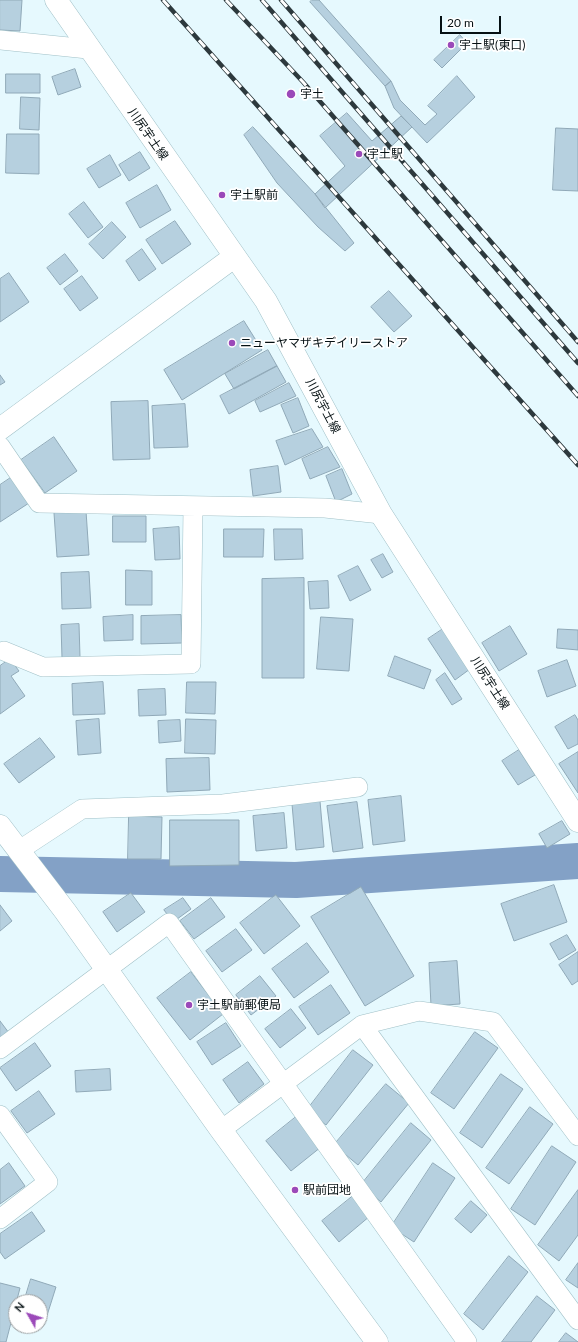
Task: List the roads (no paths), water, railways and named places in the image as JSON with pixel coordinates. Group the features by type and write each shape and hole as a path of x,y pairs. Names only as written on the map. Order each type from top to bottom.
{"main road":[{"name":"川尻宇土線","path":"56,0 88,48 266,301 381,514 578,820"},
{"path":"0,429 234,257"},
{"path":"0,826 107,970 377,1342"}],"street":[{"path":"0,40 88,48"},
{"path":"0,446 39,503 325,508 381,514"},
{"path":"4,651 43,668 192,664 193,506"},
{"path":"18,851 82,810 223,804 358,787"},
{"path":"0,1050 169,923 467,1342"},
{"path":"222,1130 362,1025 419,1011 493,1022 578,1136"},
{"path":"362,1025 578,1320"},
{"path":"0,1115 48,1182 0,1219"}],"waterway":[{"path":"0,874 296,880 578,861"}],"railway":[{"path":"163,0 578,465"},
{"path":"226,0 303,82 578,396"},
{"path":"262,0 578,363"},
{"path":"281,0 578,342"}],"place":[{"name":"宇土駅(東口)","path":"451,45"},
{"name":"宇土","path":"291,94"},
{"name":"宇土駅","path":"359,154"},
{"name":"宇土駅前","path":"222,195"},
{"name":"ニューヤマザキデイリーストア","path":"232,343"},
{"name":"宇土駅前郵便局","path":"189,1005"},
{"name":"駅前団地","path":"295,1190"}]}
